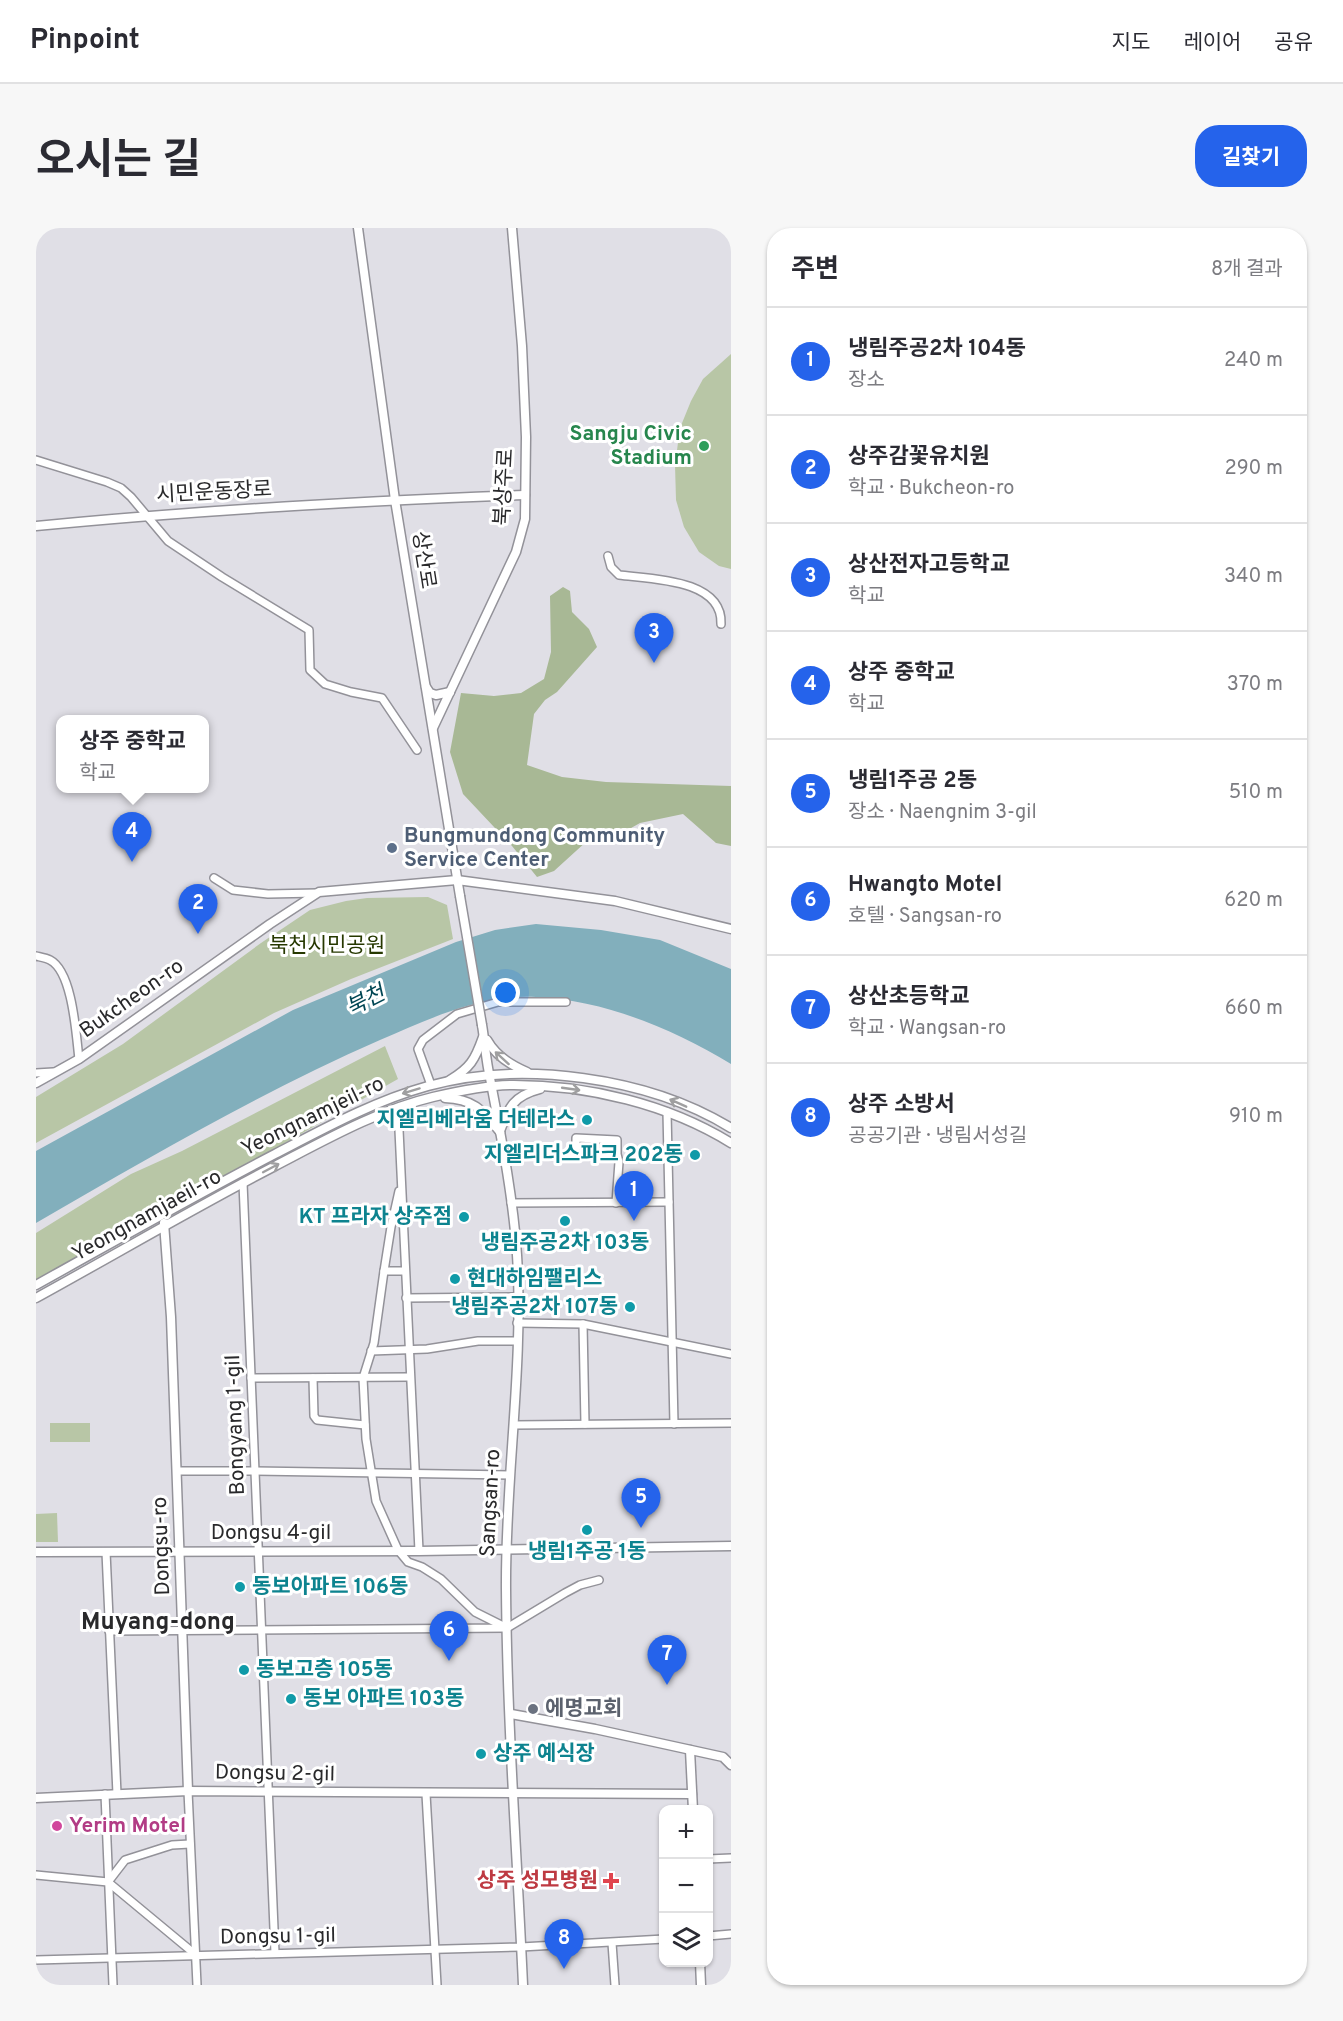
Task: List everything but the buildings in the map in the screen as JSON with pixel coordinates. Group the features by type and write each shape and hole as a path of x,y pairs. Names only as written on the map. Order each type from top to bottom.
{"street":[{"name":"상산로","path":"358,228 395,500 483,1030"},
{"name":"북상주로","path":"433,729 516,552 525,519 526,437 522,346 512,228"},
{"path":"36,460 122,488 168,541 222,578 309,630 310,670 325,684 382,698 417,750"},
{"name":"시민운동장로","path":"36,526 146,515 395,500 525,495"},
{"path":"608,556 612,567 619,575 662,580 698,589 715,601 721,614 721,624"},
{"path":"424,684 430,693 450,692"},
{"path":"214,878 233,890 268,894 320,892"},
{"name":"Bukcheon-ro","path":"36,1083 52,1072 79,1059 260,931 320,892 457,880 615,901 731,929"},
{"path":"36,956 51,960 64,977 74,1011 79,1059"},
{"path":"431,1085 418,1049 423,1040 457,1014 498,1002 566,1002"},
{"path":"483,1030 490,1047 511,1066 528,1073"},
{"path":"444,1083 464,1071 472,1063 483,1030"},
{"name":"Sangsan-ro","path":"483,1030 517,1255 518,1323 507,1549 507,1628 522,1985"},
{"path":"36,1073 52,1072"},
{"name":"Yeongnamjeil-ro","path":"36,1285 163,1214 350,1115 431,1085 489,1076 528,1073 584,1078 625,1086 671,1099 731,1128"},
{"name":"Yeongnamjaeil-ro","path":"36,1298 243,1183 356,1125 432,1098 491,1086 549,1087 634,1102 667,1112 731,1143"},
{"path":"432,1098 467,1100 483,1112 500,1132 509,1107 517,1099 527,1092 549,1087"},
{"path":"398,1109 419,1551"},
{"path":"667,1112 674,1424"},
{"path":"616,1203 619,1162 617,1140 576,1138 576,1153 617,1154"},
{"path":"401,1182 391,1227 371,1351 363,1378 365,1425 376,1501 384,1524 398,1550 408,1562 422,1567 441,1579 475,1612 507,1628"},
{"name":"Bongyang 1-gil","path":"243,1183 275,1953"},
{"path":"510,1203 669,1202"},
{"name":"Dongsu-ro","path":"163,1214 171,1317 197,1985"},
{"path":"384,1271 405,1270"},
{"path":"406,1298 518,1297"},
{"path":"518,1323 583,1324 731,1354"},
{"path":"583,1324 585,1424"},
{"path":"371,1351 427,1349 478,1341 517,1341"},
{"path":"251,1378 410,1377"},
{"path":"312,1378 314,1416 317,1420 365,1425"},
{"path":"514,1425 731,1423"},
{"path":"177,1471 510,1475"},
{"name":"Dongsu 4-gil","path":"36,1552 419,1551 731,1546"},
{"path":"106,1552 117,1794"},
{"path":"109,1631 507,1628 573,1589 599,1580"},
{"path":"510,1714 723,1756 731,1765"},
{"path":"690,1750 693,1805"},
{"name":"Dongsu 2-gil","path":"36,1798 188,1791 692,1794"},
{"path":"105,1794 113,1985"},
{"path":"426,1794 437,1985"},
{"path":"108,1882 125,1860 172,1845 190,1844"},
{"path":"713,1859 731,1858"},
{"path":"36,1875 108,1882 196,1955"},
{"path":"713,1936 731,1934"},
{"name":"Dongsu 1-gil","path":"36,1960 521,1947 659,1940"},
{"path":"612,1943 615,1985"},
{"path":"700,1967 701,1985"}],"green space":[{"name":"Sangju Civic Stadium","path":"731,354 731,569 719,566 699,552 684,527 676,500 675,465 680,428 691,401 703,379"},
{"path":"563,587 570,591 572,612 589,629 597,647 534,714 527,765 562,777 606,782 731,786 731,846 716,843 683,814 640,823 615,837 587,841 554,871 537,877 512,846 463,794 450,752 461,693 494,696 521,693 544,679 551,652 550,596"},
{"name":"북천시민공원","path":"428,897 447,905 453,939 351,979 274,1013 36,1143 36,1097 123,1044 310,910 367,898"},
{"path":"385,1046 398,1079 36,1284 36,1233 131,1174 182,1151"},
{"path":"50,1423 90,1423 90,1442 50,1442"},
{"path":"57,1513 58,1542 36,1542 36,1514"}],"water":[{"name":"북천","path":"536,924 601,930 660,940 731,969 731,1064 662,1028 612,1010 587,1004 562,999 516,997 475,1004 417,1024 292,1081 163,1150 36,1223 36,1151 293,1010 456,942 495,930"}],"place":[{"name":"Sangju Civic Stadium","path":"704,446"},
{"name":"상산전자고등학교","path":"654,663"},
{"name":"Bungmundong Community Service Center","path":"392,848"},
{"name":"상주 중학교","path":"132,862"},
{"name":"상주감꽃유치원","path":"198,934"},
{"name":"지엘리베라움 더테라스","path":"587,1120"},
{"name":"지엘리더스파크 202동","path":"695,1155"},
{"name":"KT 프라자 상주점","path":"464,1217"},
{"name":"냉림주공2차 103동","path":"565,1221"},
{"name":"냉림주공2차 104동","path":"634,1221"},
{"name":"현대하임팰리스","path":"455,1279"},
{"name":"냉림주공2차 107동","path":"630,1307"},
{"name":"냉림1주공 2동","path":"641,1528"},
{"name":"냉림1주공 1동","path":"587,1530"},
{"name":"동보아파트 106동","path":"240,1587"},
{"name":"Hwangto Motel","path":"449,1661"},
{"name":"동보고층 105동","path":"244,1670"},
{"name":"상산초등학교","path":"667,1685"},
{"name":"동보 아파트 103동","path":"291,1699"},
{"name":"에명교회","path":"533,1709"},
{"name":"상주 예식장","path":"481,1754"},
{"name":"Yerim Motel","path":"57,1826"},
{"name":"상주 성모병원","path":"611,1881"},
{"name":"상주 소방서","path":"564,1969"}],"district":[{"name":"Muyang-dong","path":"158,1623"}]}
